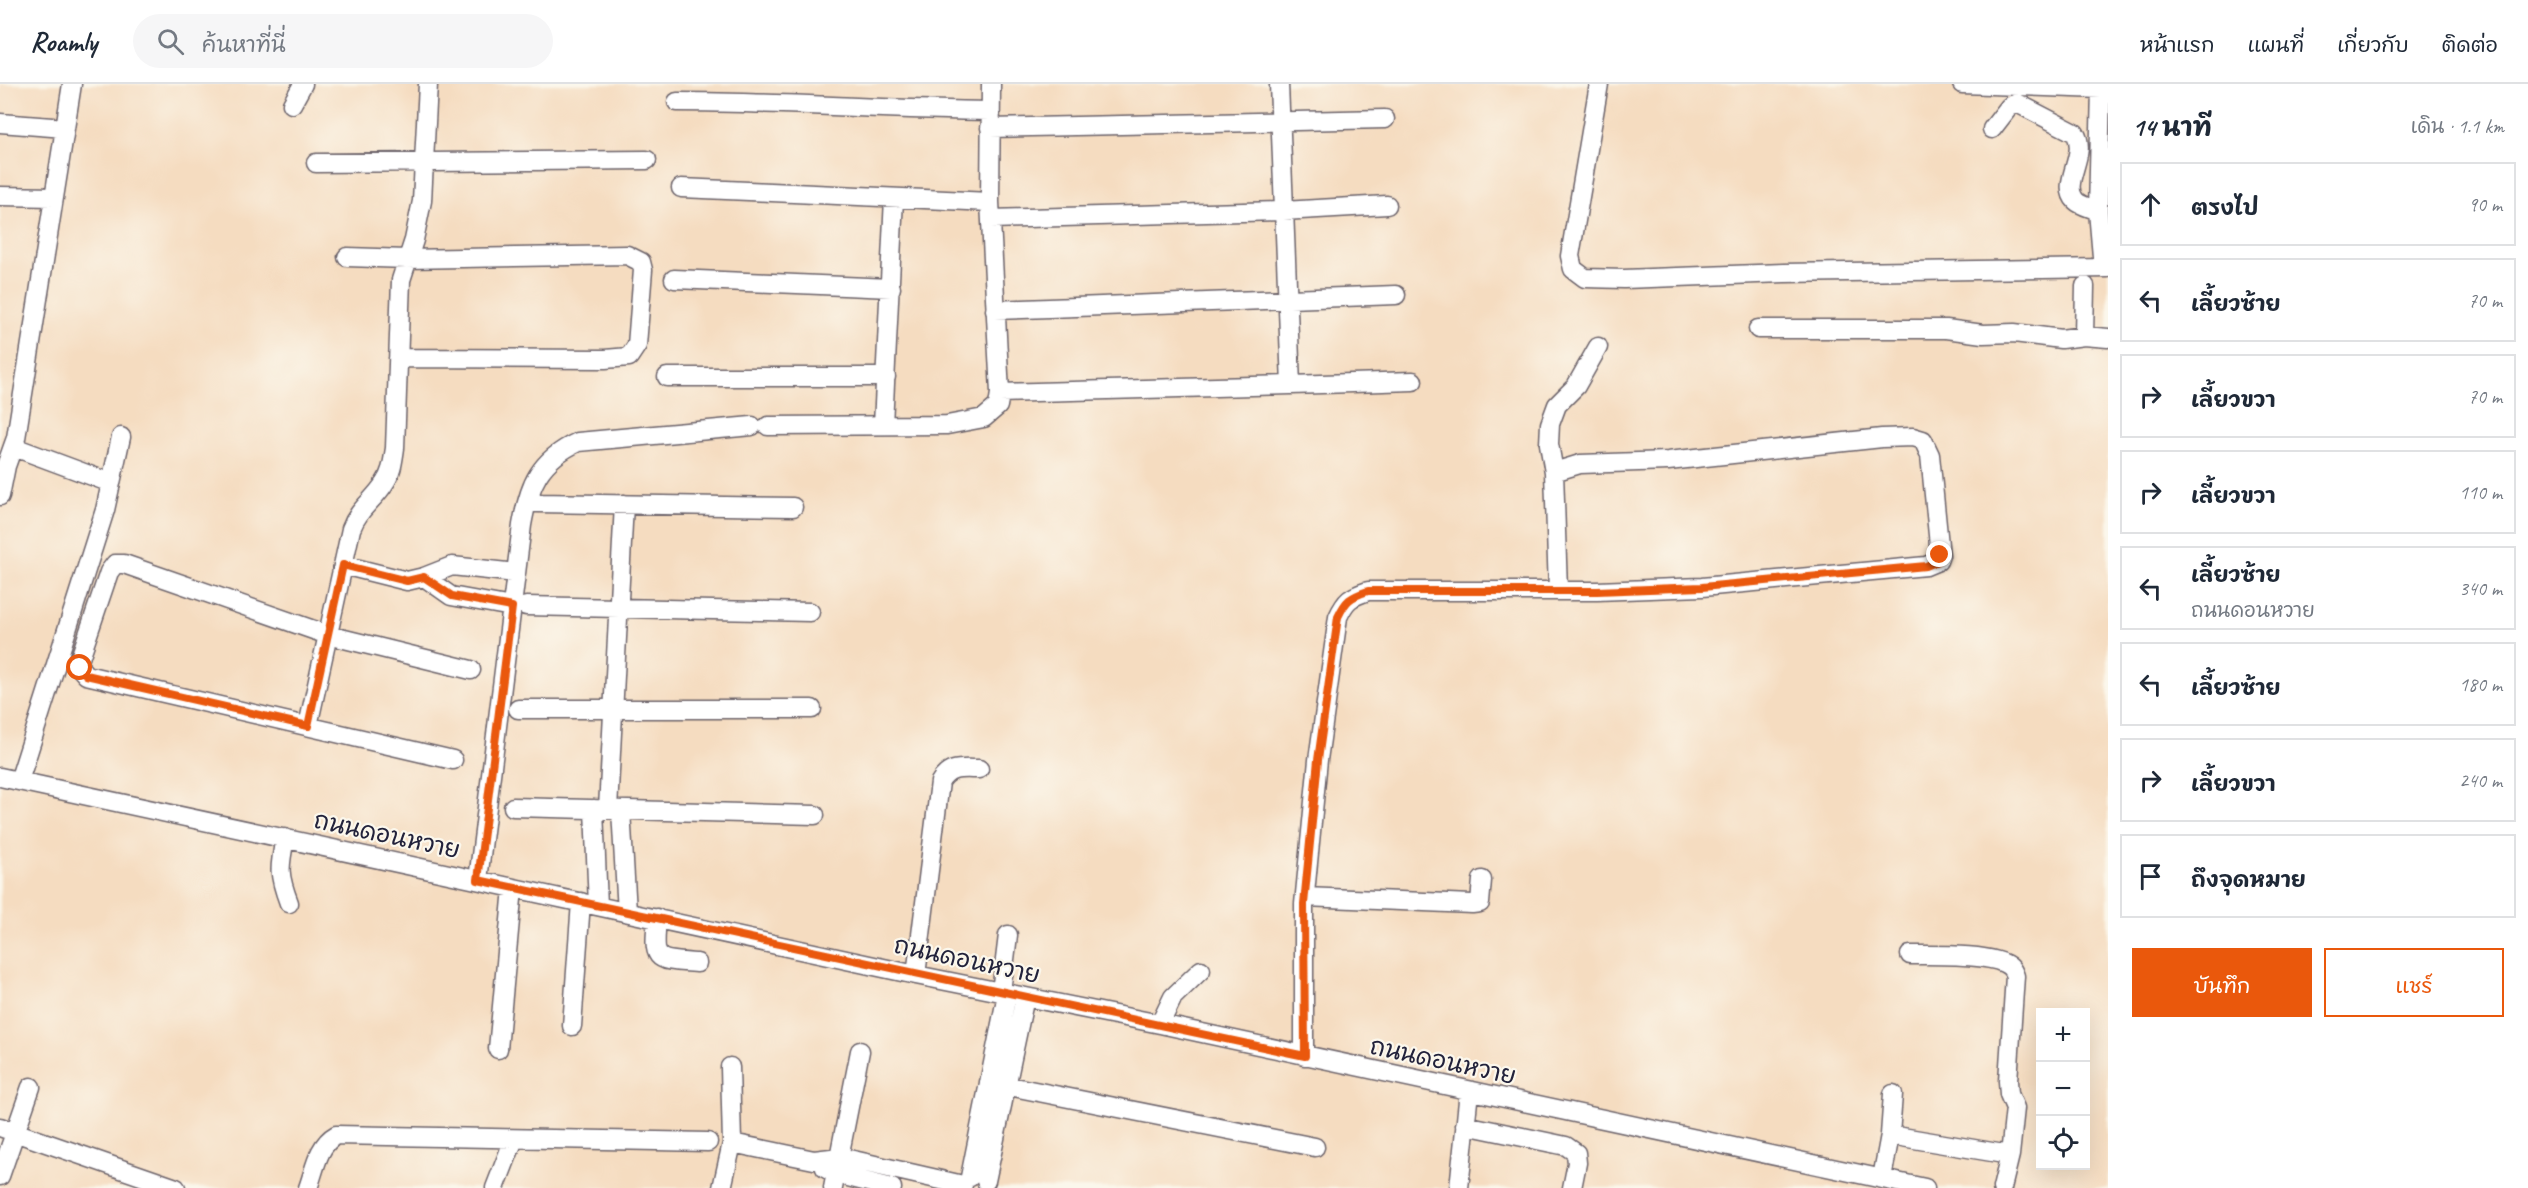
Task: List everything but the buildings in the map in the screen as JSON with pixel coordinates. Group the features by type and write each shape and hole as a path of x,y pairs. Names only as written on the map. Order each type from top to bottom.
{"street":[{"path":"0,496 6,466 14,447 72,84"},
{"path":"292,104 303,84"},
{"path":"308,726 343,565 357,514 384,486 392,468 395,448 401,280 414,240 422,201 426,162 428,84"},
{"path":"478,880 519,607 516,573 526,498 546,463 564,449 578,442 760,426 971,422 993,413 998,406 1000,393 990,211 991,84"},
{"path":"1279,84 1291,385"},
{"path":"1599,84 1570,256 1573,269 1585,278 2106,268 2098,211 2101,89 1962,84"},
{"path":"677,102 748,102 903,110 990,120 1281,123 1385,119"},
{"path":"1992,129 2008,106 2017,103 2075,133 2080,140 2071,190 2076,201 2098,211"},
{"path":"0,123 65,128"},
{"path":"316,163 647,160"},
{"path":"681,188 894,198 990,211 1283,211 1387,205"},
{"path":"0,195 54,197"},
{"path":"883,424 894,198"},
{"path":"347,257 407,259 627,255 636,257 641,262 643,270 637,345 629,357 604,359 398,358"},
{"path":"674,279 891,288"},
{"path":"2084,336 2085,286"},
{"path":"994,310 1396,295"},
{"path":"1758,329 1946,329 1983,334 2014,333 2061,339 2084,336 2108,338"},
{"path":"1558,590 1554,472 1549,444 1550,424 1557,405 1581,378 1598,347"},
{"path":"666,377 886,377"},
{"path":"1000,393 1413,381"},
{"path":"19,781 105,510 121,436"},
{"path":"1305,1056 1305,897 1318,760 1338,617 1345,603 1354,596 1368,591 1702,587 1926,566 1938,561 1940,555 1930,454 1923,440 1913,437 1882,438 1668,461 1580,464 1554,472"},
{"path":"14,447 111,483"},
{"path":"538,503 793,507"},
{"path":"572,1026 607,809 624,504"},
{"path":"453,760 86,675 80,668 79,661 109,572 115,564 123,564 328,635 471,670"},
{"path":"343,565 407,581 452,566 516,573"},
{"path":"424,577 452,596 519,607 810,612"},
{"path":"518,709 812,709"},
{"path":"916,975 940,782 945,773 951,770 979,769"},
{"name":"ถนนดอนหวาย","path":"0,779 19,781 916,975 1160,1024 1916,1187"},
{"path":"513,807 815,815"},
{"path":"607,809 627,912"},
{"path":"285,838 279,869 280,880 289,903"},
{"path":"1305,897 1472,904 1480,903 1482,879"},
{"path":"498,1049 513,888"},
{"path":"657,918 654,948 659,956 668,961 697,963"},
{"path":"836,1173 974,1184 998,1083 1011,994 1008,935"},
{"path":"1910,955 1951,955 1999,961 2010,967 2015,976 2008,1081 2009,1094 2015,1108 2010,1155 2002,1188"},
{"path":"1160,1024 1173,997 1201,970"},
{"path":"836,1173 860,1051"},
{"path":"722,1188 732,1143 730,1067"},
{"path":"998,1083 1315,1147"},
{"path":"0,1176 8,1129 31,1087"},
{"path":"1459,1188 1468,1091"},
{"path":"1882,1178 1890,1135 1893,1094"},
{"path":"1465,1125 1566,1146 1576,1153 1577,1163 1572,1188"},
{"path":"8,1129 176,1188"},
{"path":"308,1188 321,1150 327,1140 336,1135 708,1142"},
{"path":"1890,1135 2010,1155"},
{"path":"495,1188 514,1139"},
{"path":"732,1143 814,1160 836,1173 892,1188"}],"route":[{"path":"80,668 86,675 308,726 343,565 407,581 424,577 452,596 512,607 478,880 1305,1056 1304,904 1318,760 1338,617 1345,603 1354,596 1368,591 1428,589 1597,591 1702,587 1926,566 1938,561 1940,555"}]}
